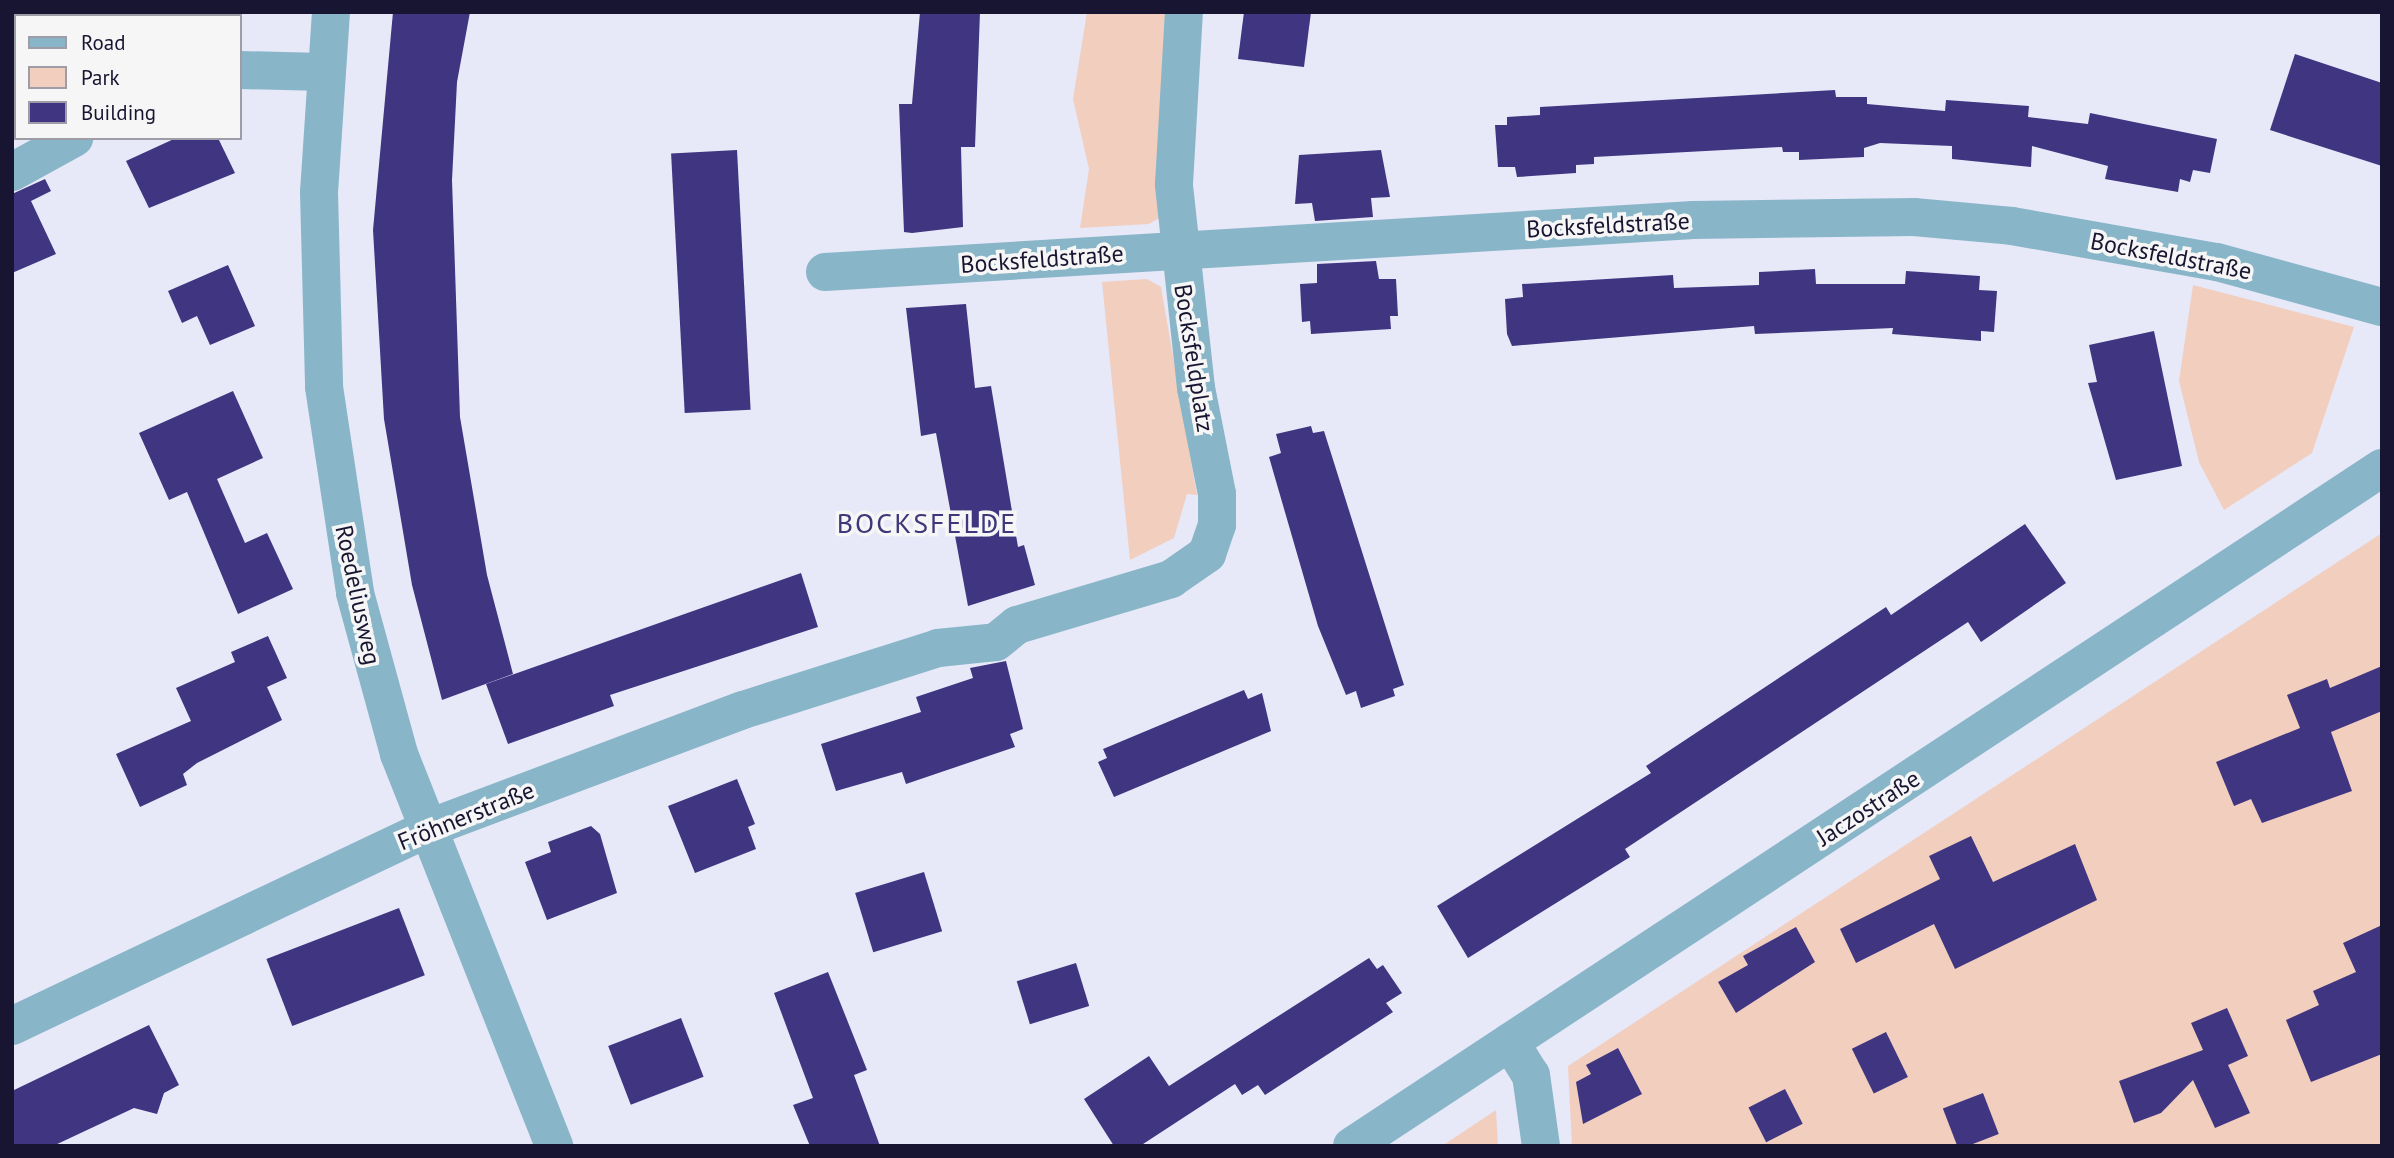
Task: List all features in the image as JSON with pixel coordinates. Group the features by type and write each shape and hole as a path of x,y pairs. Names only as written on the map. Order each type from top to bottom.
{"street":[{"name":"Roedeliusweg","path":"331,12 324,72 318,259 337,493 374,671 429,828 554,1146"},
{"name":"Bocksfeldplatz","path":"1071,607 1171,579 1207,554 1217,526 1178,250 1174,184 1184,12"},
{"path":"242,70 324,72"},
{"path":"12,172 70,140"},
{"name":"Bocksfeldstraße","path":"825,271 1732,218 1914,217 2012,226 2217,261 2382,307"},
{"name":"Jaczostraße","path":"1352,1146 2382,468"},
{"name":"Fröhnerstraße","path":"12,1027 429,828 743,709 938,648 983,646 1017,625 1071,607"},
{"path":"1510,1042 1531,1076 1541,1146"}],"green space":[{"path":"1087,12 1167,12 1161,217 1149,224 1080,228 1089,169 1073,99"},
{"path":"1147,279 1161,287 1197,495 1187,494 1174,538 1130,560 1102,282"},
{"path":"2193,285 2354,327 2312,453 2224,510 2199,462 2179,381"},
{"path":"2382,533 2382,1146 1572,1146 1568,1066"},
{"path":"1496,1110 1498,1146 1442,1146"}],"building":[{"path":"393,12 470,12 457,82 452,180 460,417 487,575 513,674 442,700 412,585 384,419 373,230"},
{"path":"920,12 980,12 975,147 961,147 963,227 912,233 904,232 899,104 912,104"},
{"path":"1244,12 1311,12 1304,67 1238,59"},
{"path":"2295,54 2382,83 2382,166 2270,130"},
{"path":"1835,90 1836,97 1867,97 1867,104 1945,111 1946,100 2029,106 2028,117 2088,124 2090,113 2217,139 2210,173 2193,170 2190,182 2180,179 2178,192 2105,179 2108,166 2032,146 2031,167 1952,159 1952,146 1880,143 1864,148 1864,157 1799,160 1799,152 1783,152 1782,147 1594,157 1594,164 1576,165 1576,173 1517,177 1515,167 1498,167 1495,125 1507,125 1507,117 1540,115 1540,107"},
{"path":"172,140 219,140 235,173 149,208 126,161"},
{"path":"737,150 751,410 685,413 671,153"},
{"path":"1381,150 1390,197 1371,198 1373,217 1315,221 1312,203 1295,204 1299,155"},
{"path":"45,179 51,191 31,201 56,254 12,273 12,194"},
{"path":"1376,261 1379,279 1396,279 1398,316 1390,316 1391,329 1311,334 1310,321 1302,322 1300,284 1317,283 1317,264"},
{"path":"228,265 255,326 210,345 197,316 182,323 168,291"},
{"path":"1815,269 1816,284 1905,284 1906,271 1980,276 1979,290 1997,291 1994,332 1981,331 1981,341 1892,334 1893,328 1755,334 1754,326 1512,346 1507,334 1505,299 1523,297 1522,284 1673,275 1674,288 1759,285 1759,272"},
{"path":"966,304 975,388 991,386 1018,547 1024,545 1035,585 968,606 936,433 921,436 906,308"},
{"path":"2154,331 2182,466 2116,480 2088,383 2097,382 2089,345"},
{"path":"233,391 263,458 217,479 245,543 267,533 293,589 238,614 187,492 169,500 139,433"},
{"path":"1311,426 1313,433 1324,431 1404,685 1393,689 1395,696 1361,708 1356,691 1346,695 1318,626 1269,457 1281,453 1276,434"},
{"path":"2025,524 2066,583 1981,642 1968,622 1625,849 1630,857 1468,958 1437,906 1651,773 1646,766 1886,607 1891,615"},
{"path":"801,573 818,627 610,695 614,706 508,744 486,684"},
{"path":"268,636 287,678 267,687 282,720 197,763 183,774 187,785 140,807 116,754 191,721 176,688 235,662 231,652"},
{"path":"1006,661 1023,729 1010,734 1015,747 906,784 902,772 836,791 821,744 921,712 916,697 973,678 970,668"},
{"path":"2382,666 2382,711 2331,732 2352,791 2262,823 2251,799 2234,806 2216,762 2300,728 2287,695 2327,679 2330,688"},
{"path":"1244,690 1248,699 1262,693 1271,731 1114,797 1098,762 1107,758 1103,749"},
{"path":"737,779 755,824 748,827 756,849 695,873 668,806"},
{"path":"591,826 600,834 617,893 547,920 525,862 551,852 548,842"},
{"path":"1971,836 1993,882 2075,844 2097,900 1955,969 1934,924 1856,963 1840,929 1940,879 1929,856"},
{"path":"924,872 942,931 873,952 855,893"},
{"path":"399,908 425,975 292,1026 266,959"},
{"path":"2382,925 2382,1054 2311,1082 2286,1020 2319,1005 2313,991 2356,972 2343,943"},
{"path":"1796,927 1815,962 1736,1013 1718,982 1748,965 1743,956"},
{"path":"1369,958 1377,969 1383,965 1402,993 1386,1003 1393,1012 1265,1095 1258,1085 1242,1095 1235,1084 1140,1146 1114,1146 1084,1099 1149,1056 1169,1086"},
{"path":"1076,963 1089,1006 1030,1024 1017,981"},
{"path":"828,972 867,1070 854,1075 880,1146 810,1146 793,1105 813,1098 774,993"},
{"path":"2227,1008 2248,1056 2228,1065 2250,1113 2215,1128 2193,1080 2161,1113 2134,1123 2119,1081 2203,1050 2191,1023"},
{"path":"681,1018 704,1077 631,1105 608,1046"},
{"path":"149,1025 179,1085 164,1093 157,1114 134,1108 53,1146 12,1146 12,1091"},
{"path":"1886,1032 1908,1077 1874,1094 1852,1049"},
{"path":"1618,1048 1642,1094 1583,1124 1576,1082 1591,1074 1586,1065"},
{"path":"1785,1089 1803,1124 1766,1142 1748,1108"},
{"path":"1983,1093 1999,1134 1968,1146 1957,1146 1943,1108"}],"district":[{"name":"BOCKSFELDE","path":"927,523"}]}
